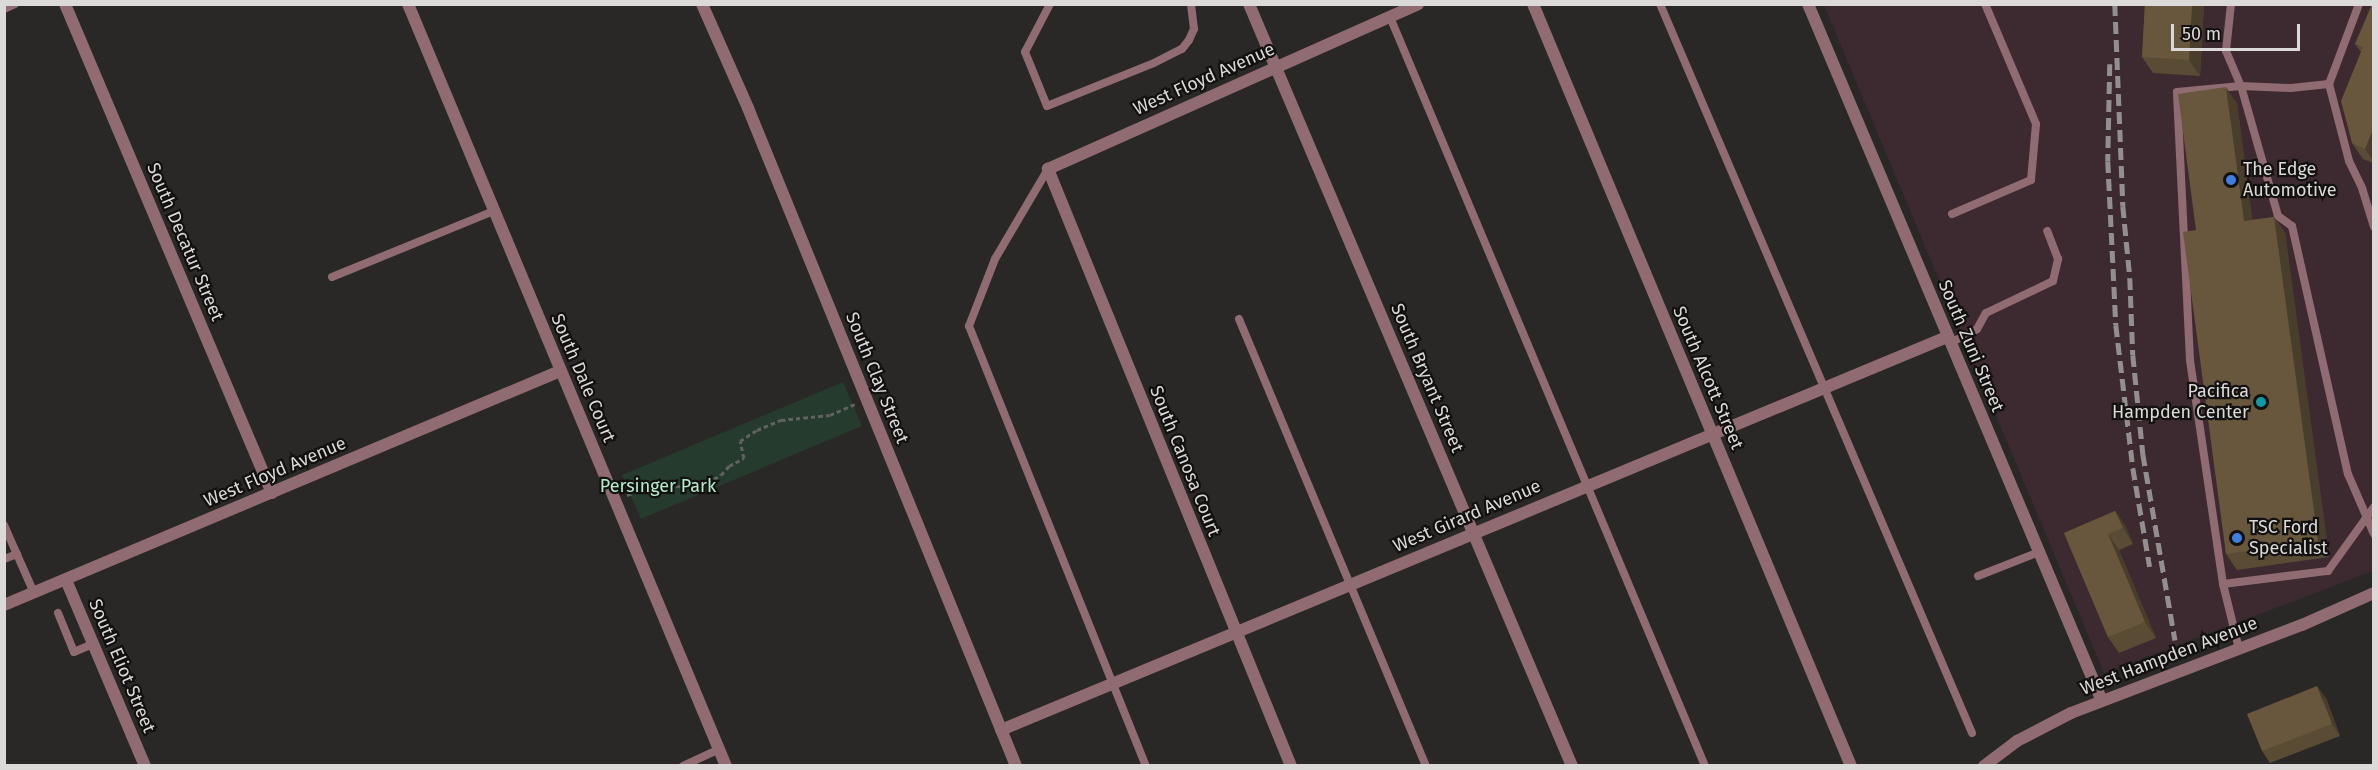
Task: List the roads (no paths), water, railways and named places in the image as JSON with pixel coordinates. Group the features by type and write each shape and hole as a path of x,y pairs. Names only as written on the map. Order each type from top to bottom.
{"street":[{"name":"South Decatur Street","path":"65,4 272,493"},
{"name":"South Dale Court","path":"408,4 726,765"},
{"name":"South Clay Street","path":"702,4 748,108 1016,765"},
{"name":"South Bryant Street","path":"1250,4 1572,765"},
{"name":"West Floyd Avenue","path":"1048,169 1418,4"},
{"name":"South Alcott Street","path":"1533,4 1851,765"},
{"name":"South Zuni Street","path":"1808,4 2102,701"},
{"name":"South Canosa Court","path":"1048,169 1291,765"},
{"name":"West Girard Avenue","path":"1001,730 1237,635 1473,532 1948,340"},
{"name":"West Floyd Avenue","path":"4,605 560,371"},
{"name":"South Eliot Street","path":"66,580 145,765"},
{"name":"West Hampden Avenue","path":"1984,765 2032,732 2102,701 2373,593"}],"lane":[{"path":"4,9 15,4"},
{"path":"1050,4 1025,52 1047,106 1154,63 1182,49 1194,29 1191,4"},
{"path":"1660,4 1972,733"},
{"path":"1952,214 2031,180 2036,124 1985,4"},
{"path":"2231,4 2226,51 2241,86 2278,216 2292,226 2348,474 2373,534"},
{"path":"2359,4 2329,84 2349,161 2362,188 2373,227"},
{"path":"1390,16 1706,765"},
{"path":"2239,648 2223,584 2190,360 2177,92 2241,86 2291,88 2329,84"},
{"path":"1048,169 1026,210 995,259 969,326 1112,686 1146,765"},
{"path":"332,277 494,212"},
{"path":"1948,340 1977,329 1986,313 2053,281 2058,259 2047,231"},
{"path":"1239,320 1426,765"},
{"path":"2223,584 2328,571 2373,507"},
{"path":"4,525 33,593"},
{"path":"1978,576 2039,552"},
{"path":"4,559 17,554"},
{"path":"58,614 74,652 93,644"},
{"path":"683,765 719,749"}],"railway":[{"path":"2115,4 2123,206 2130,278 2133,355 2143,454 2175,640"},
{"path":"2110,64 2108,161 2116,325 2133,468 2150,567"}],"place":[{"name":"The Edge Automotive","path":"2231,180"},
{"name":"Pacifica Hampden Center","path":"2261,402"},
{"name":"TSC Ford Specialist","path":"2237,538"}],"park label":[{"name":"Persinger Park","path":"658,486"}]}
